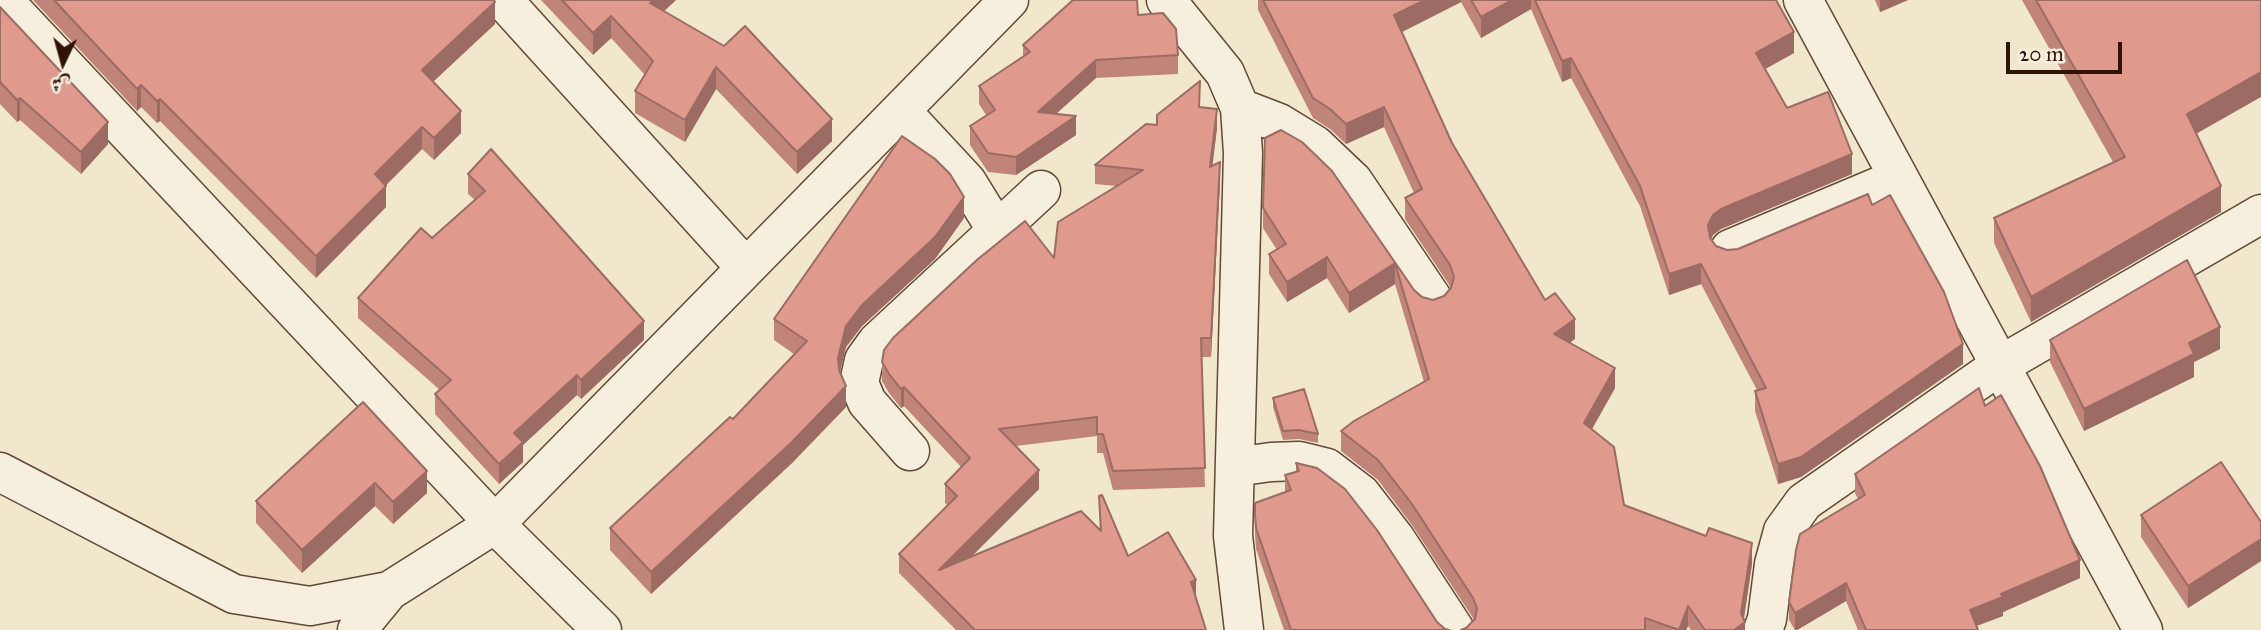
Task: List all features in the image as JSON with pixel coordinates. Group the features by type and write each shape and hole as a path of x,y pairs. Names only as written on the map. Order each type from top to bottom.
{"street":[{"path":"2,0 495,524 601,630"},
{"path":"503,0 746,268"},
{"path":"357,630 389,591 495,524 1009,0"},
{"path":"1166,0 1225,73 1240,108 1243,153 1233,536 1244,630"},
{"path":"1803,0 2143,630"},
{"path":"1240,108 1279,123 1315,145 1353,181 1432,298"},
{"path":"901,111 967,182 996,229"},
{"path":"1730,249 1899,178"},
{"path":"910,451 867,402 859,383 864,360 877,342 1041,190"},
{"path":"1763,630 1768,619 1774,564 1783,531 1804,502 1999,366 2261,214"},
{"path":"1235,467 1299,461 1326,468 1352,487 1361,494 1395,538 1455,630"},
{"path":"0,472 234,594 310,606 389,591"}],"building":[{"path":"54,0 495,2 422,70 461,111 434,138 422,127 375,174 386,186 316,256 160,99 157,101 141,85 137,89"},
{"path":"562,0 653,0 650,3 724,46 745,26 832,119 797,152 716,67 685,120 635,91 653,61 611,16 593,33"},
{"path":"1073,0 1137,0 1138,15 1163,13 1176,29 1178,55 1096,60 1038,112 1076,116 1016,157 988,153 970,126 995,110 979,86 1030,52 1023,45"},
{"path":"1263,0 1425,0 1394,15 1452,143 1545,300 1555,293 1575,319 1554,334 1615,368 1584,423 1614,447 1624,505 1706,536 1709,528 1752,543 1741,613 1745,622 1734,630 1705,630 1688,606 1679,630 1645,618 1645,630 1461,630 1475,619 1477,608 1473,598 1412,504 1378,460 1341,431 1429,379 1395,263 1349,293 1327,257 1287,282 1269,254 1286,244 1263,208 1265,138 1281,130 1302,142 1332,171 1414,290 1422,297 1433,300 1444,296 1451,288 1454,277 1450,265 1405,198 1422,189 1384,107 1346,124 1313,98"},
{"path":"1471,0 1512,0 1481,17"},
{"path":"1535,0 1776,0 1794,32 1756,53 1787,108 1828,92 1852,154 1721,209 1713,215 1708,225 1710,238 1716,246 1727,250 1738,249 1868,194 1872,205 1890,195 1944,292 1963,344 1801,457 1778,464 1755,391 1766,388 1701,264 1669,274 1640,186 1571,58 1562,61"},
{"path":"2036,0 2261,0 2261,72 2187,114 2221,186 2031,297 1994,218 2125,157"},
{"path":"0,7 108,122 81,152 20,98 17,100 0,82"},
{"path":"1200,81 1199,107 1217,109 1210,167 1220,162 1211,338 1201,338 1205,468 1113,471 1103,434 1097,434 1097,417 999,429 1039,470 939,570 1081,511 1101,531 1099,496 1102,495 1128,556 1168,532 1196,580 1191,582 1206,630 975,630 899,554 957,496 945,484 970,458 889,374 882,362 884,350 893,338 978,259 1025,221 1054,258 1058,222 1143,170 1095,165 1146,124 1157,125 1157,115"},
{"path":"902,136 935,159 950,174 964,197 935,237 862,305 846,326 838,358 839,370 846,386 792,442 651,572 610,528 730,417 733,419 807,341 774,319"},
{"path":"491,149 644,321 581,380 577,375 514,433 523,442 499,464 435,394 451,380 358,298 421,228 432,238 485,191 468,174"},
{"path":"2187,260 2220,327 2189,343 2194,354 2084,409 2050,340"},
{"path":"1979,388 1985,406 2001,395 2040,466 2080,560 1970,610 1978,630 1866,630 1846,583 1795,613 1789,602 1800,534 1865,495 1855,474"},
{"path":"1304,389 1318,434 1299,430 1283,431 1273,398"},
{"path":"363,402 427,471 393,502 375,483 302,550 256,501"},
{"path":"2221,462 2261,522 2261,539 2188,586 2141,515"},
{"path":"1296,463 1317,468 1345,489 1377,530 1437,622 1449,630 1291,630 1256,528 1255,503 1291,490 1285,475 1299,471"}]}
